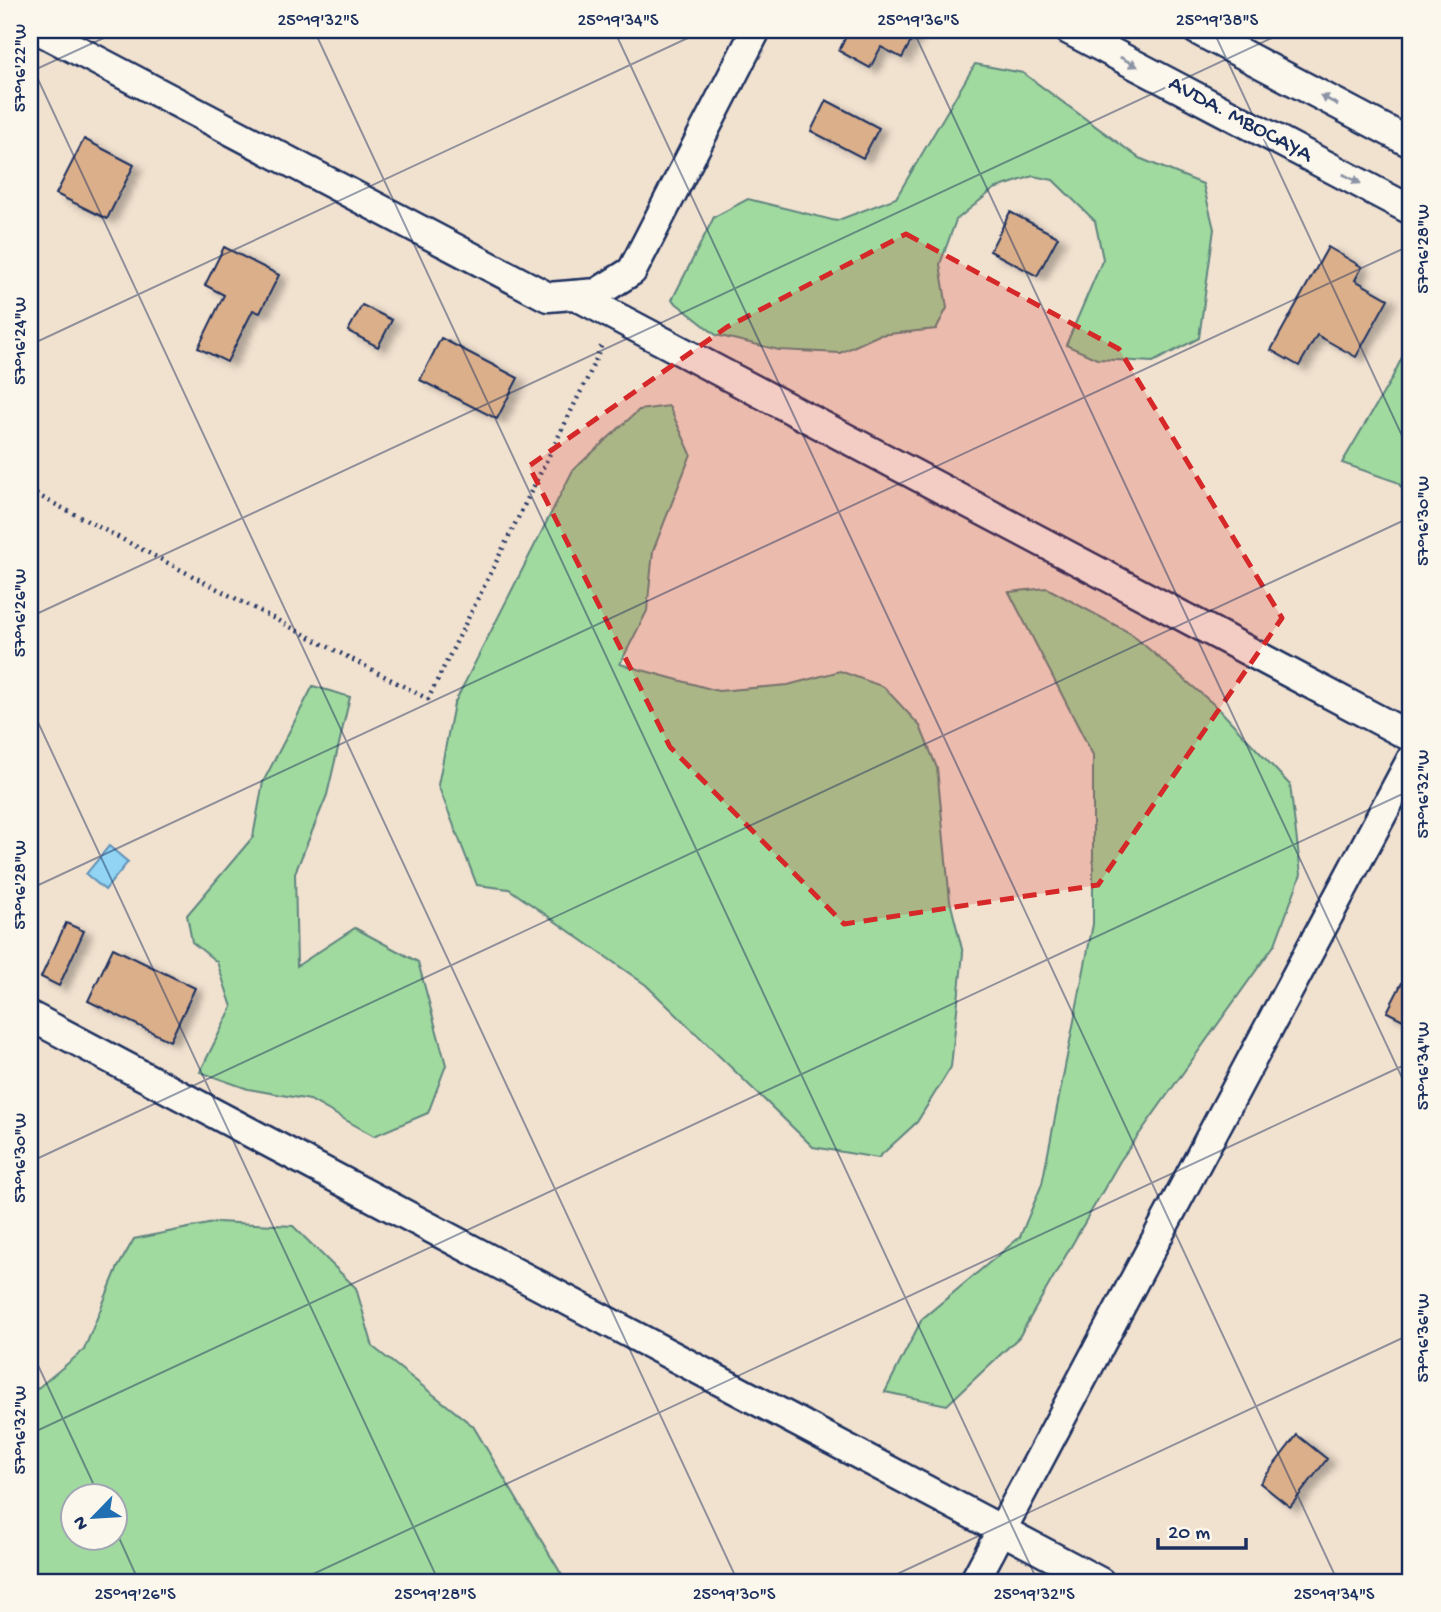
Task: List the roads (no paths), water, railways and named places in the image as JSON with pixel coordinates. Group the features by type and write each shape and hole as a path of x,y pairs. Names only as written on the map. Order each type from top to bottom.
{"street":[{"path":"39,30 548,297 597,293 632,271 756,30"},
{"name":"AVDA. MBOCAYA","path":"1069,30 1411,211"},
{"path":"1197,30 1411,143"},
{"path":"575,295 1411,737"},
{"path":"974,1582 1411,760"},
{"path":"30,1016 1100,1582"}],"water":[{"path":"109,846 128,862 105,890 86,874"}]}
